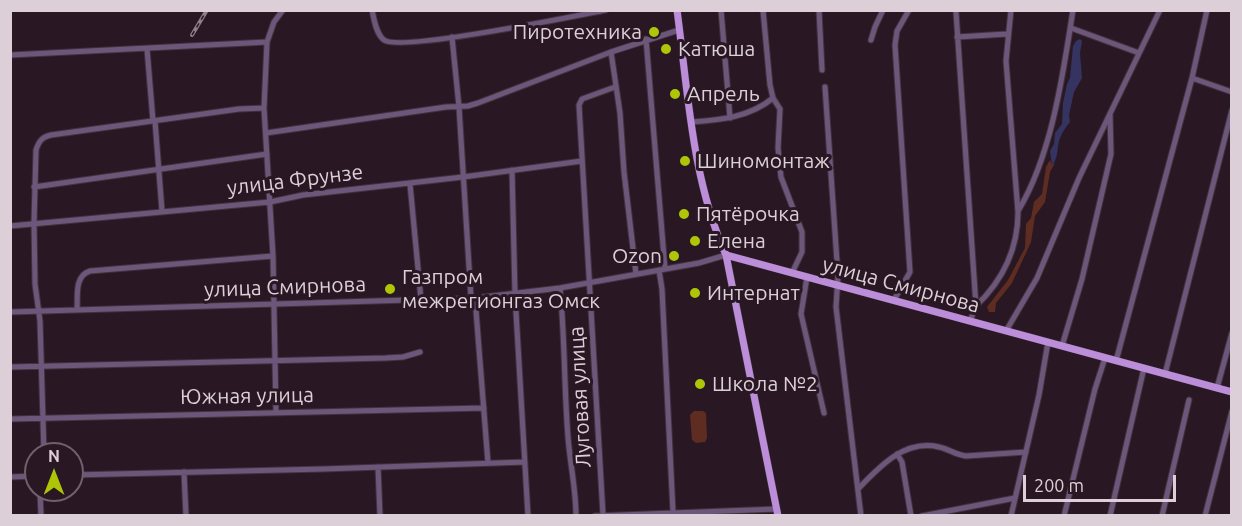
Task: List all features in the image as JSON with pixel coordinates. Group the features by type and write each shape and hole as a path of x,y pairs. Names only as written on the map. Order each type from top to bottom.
{"main road":[{"path":"677,10 692,122 711,218 726,255 778,513"},
{"name":"улица Смирнова","path":"726,255 1232,392"}],"street":[{"path":"276,413 273,256 264,108 267,42 277,13 283,10"},
{"path":"372,10 379,34 386,41 411,42 606,10"},
{"path":"721,10 730,118"},
{"path":"763,10 770,85 773,98 780,109 778,147 781,177 802,232 802,252 792,273"},
{"path":"819,10 822,70"},
{"path":"872,40 883,10"},
{"path":"894,300 910,272 895,45 897,31 909,10"},
{"path":"970,321 976,306 993,288 1009,259 1017,233 1006,61 1011,10"},
{"path":"1017,212 1037,174 1053,115 1073,10"},
{"path":"1005,331 1037,278 1067,204 1160,10"},
{"path":"1116,361 1192,78 1206,10"},
{"path":"956,12 976,306"},
{"path":"1071,28 1138,53"},
{"path":"266,133 446,107 468,106 646,39 679,30"},
{"path":"957,37 1007,34"},
{"path":"452,37 488,463"},
{"path":"646,39 676,513"},
{"path":"10,55 267,42"},
{"path":"147,49 162,211"},
{"path":"611,52 620,113 624,172 636,274"},
{"path":"1192,78 1232,92"},
{"name":"Луговая улица","path":"603,515 579,102 615,87"},
{"path":"825,87 837,285 836,307 861,516"},
{"path":"692,122 730,118 763,106 773,98"},
{"path":"44,442 42,366 35,284 34,187 36,150 39,142 51,135 239,109 264,108"},
{"path":"1166,374 1232,110"},
{"path":"1062,346 1082,279 1111,154 1110,113"},
{"path":"34,187 267,154"},
{"name":"улица Фрунзе","path":"10,226 270,202 303,195 410,184 582,161"},
{"path":"512,170 515,295 528,516"},
{"path":"410,184 421,300"},
{"name":"улица Смирнова","path":"10,312 421,300 515,295 636,274 726,255"},
{"path":"77,310 79,281 81,276 90,271 273,256"},
{"path":"807,277 801,314 824,413"},
{"path":"560,288 568,441 576,495 576,516"},
{"path":"1217,388 1232,333"},
{"path":"1011,516 1039,395 1048,342"},
{"path":"10,367 386,358 404,357 420,352"},
{"path":"1064,516 1095,389 1105,358"},
{"path":"1110,516 1144,369"},
{"path":"1162,516 1189,400"},
{"name":"Южная улица","path":"10,419 484,408"},
{"path":"1205,516 1232,411"},
{"path":"858,489 882,465 910,448 929,445 966,456 1026,452"},
{"path":"897,454 902,462 911,516"},
{"path":"84,475 525,462"},
{"path":"378,467 380,516"},
{"path":"184,472 186,516"},
{"path":"922,516 1015,498"},
{"path":"595,516 778,513"}],"shaded area":[{"path":"1080,39 1082,41 1080,53 1082,78 1074,92 1069,115 1070,122 1060,138 1052,166 1050,151 1054,144 1055,133 1062,124 1063,103 1070,78 1073,46"},
{"path":"1050,160 1052,165 1055,163 1050,172 1045,202 1035,216 1031,242 1012,283 996,303 995,312 989,312 987,307 1008,280 1025,248 1026,224 1031,218 1034,202 1042,194 1046,167"},
{"path":"694,411 706,413 707,438 705,442 696,443 692,440 690,415"}],"railway":[{"path":"192,35 207,10"}],"place":[{"name":"Пиротехника","path":"654,32"},
{"name":"Катюша","path":"666,49"},
{"name":"Апрель","path":"675,94"},
{"name":"Шиномонтаж","path":"685,161"},
{"name":"Пятёрочка","path":"684,214"},
{"name":"Елена","path":"695,241"},
{"name":"Ozon","path":"674,256"},
{"name":"Газпром межрегионгаз Омск","path":"390,289"},
{"name":"Интернат","path":"695,293"},
{"name":"Школа №2","path":"700,384"}]}
